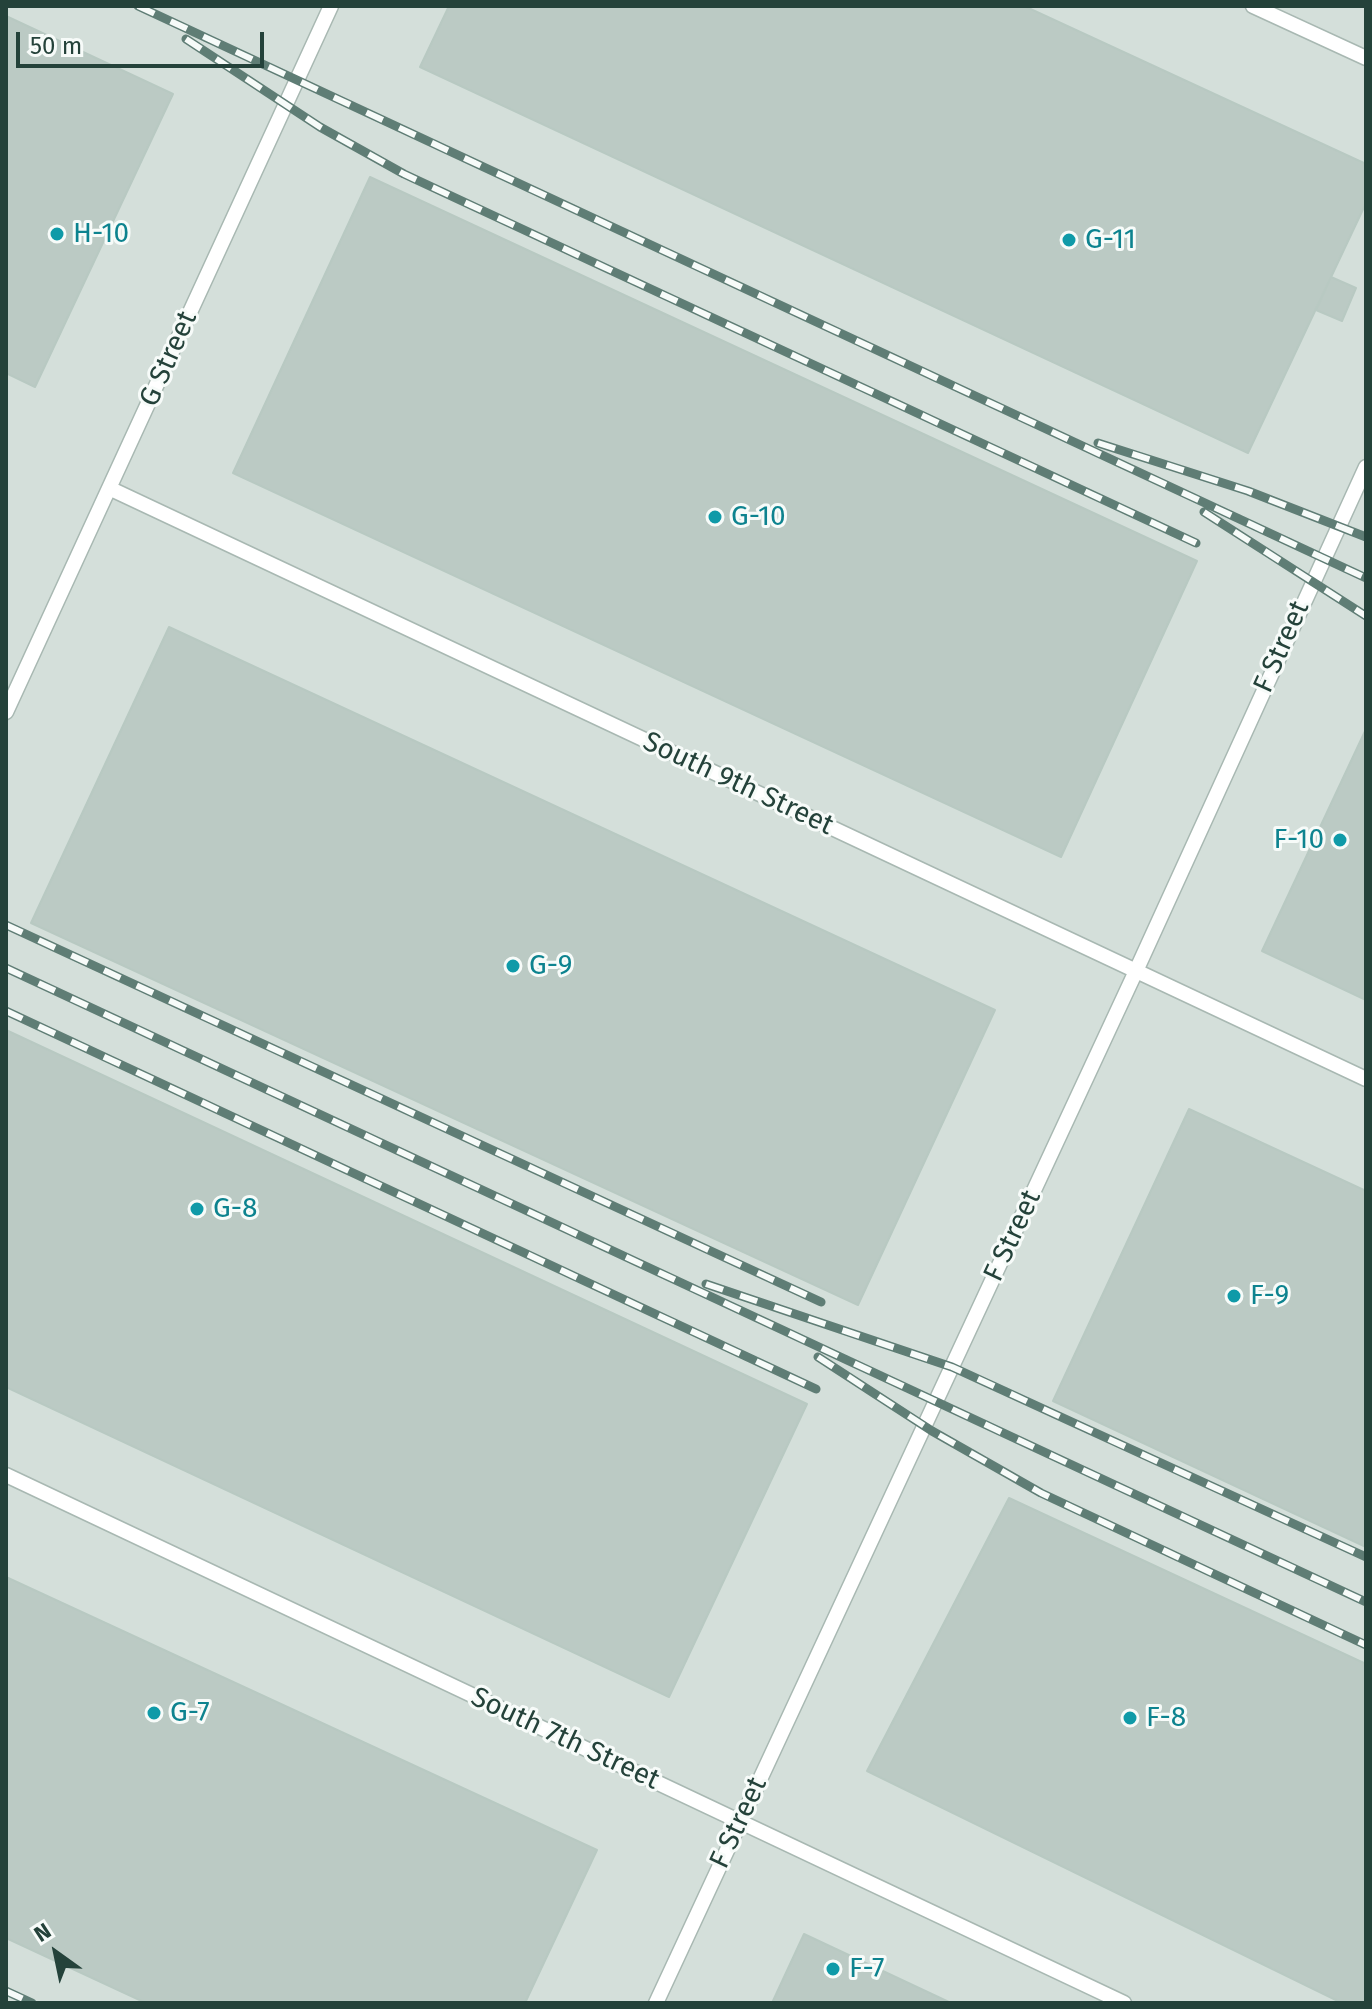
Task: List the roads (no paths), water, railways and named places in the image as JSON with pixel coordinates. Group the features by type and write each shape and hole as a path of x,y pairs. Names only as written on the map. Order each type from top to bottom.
{"lane":[{"name":"G Street","path":"6,712 111,489 283,104 331,6"},
{"path":"1253,6 1366,58"},
{"name":"F Street","path":"656,2003 1136,971 1366,467"},
{"name":"South 9th Street","path":"111,489 1366,1079"},
{"name":"South 7th Street","path":"6,1475 1124,2003"}],"railway":[{"path":"138,6 1366,578"},
{"path":"186,39 320,127 404,174 1196,543"},
{"path":"1098,443 1248,491 1366,537"},
{"path":"1204,512 1366,616"},
{"path":"6,925 821,1302"},
{"path":"6,968 1366,1602"},
{"path":"6,1011 816,1389"},
{"path":"706,1284 952,1367 1366,1557"},
{"path":"818,1357 932,1431 1041,1493 1366,1645"},
{"path":"6,1991 32,2003"}],"place":[{"name":"H-10","path":"57,234"},
{"name":"G-11","path":"1069,240"},
{"name":"G-10","path":"715,517"},
{"name":"F-10","path":"1340,840"},
{"name":"G-9","path":"513,966"},
{"name":"G-8","path":"197,1209"},
{"name":"F-9","path":"1234,1296"},
{"name":"G-7","path":"154,1713"},
{"name":"F-8","path":"1130,1718"},
{"name":"F-7","path":"833,1969"}]}
